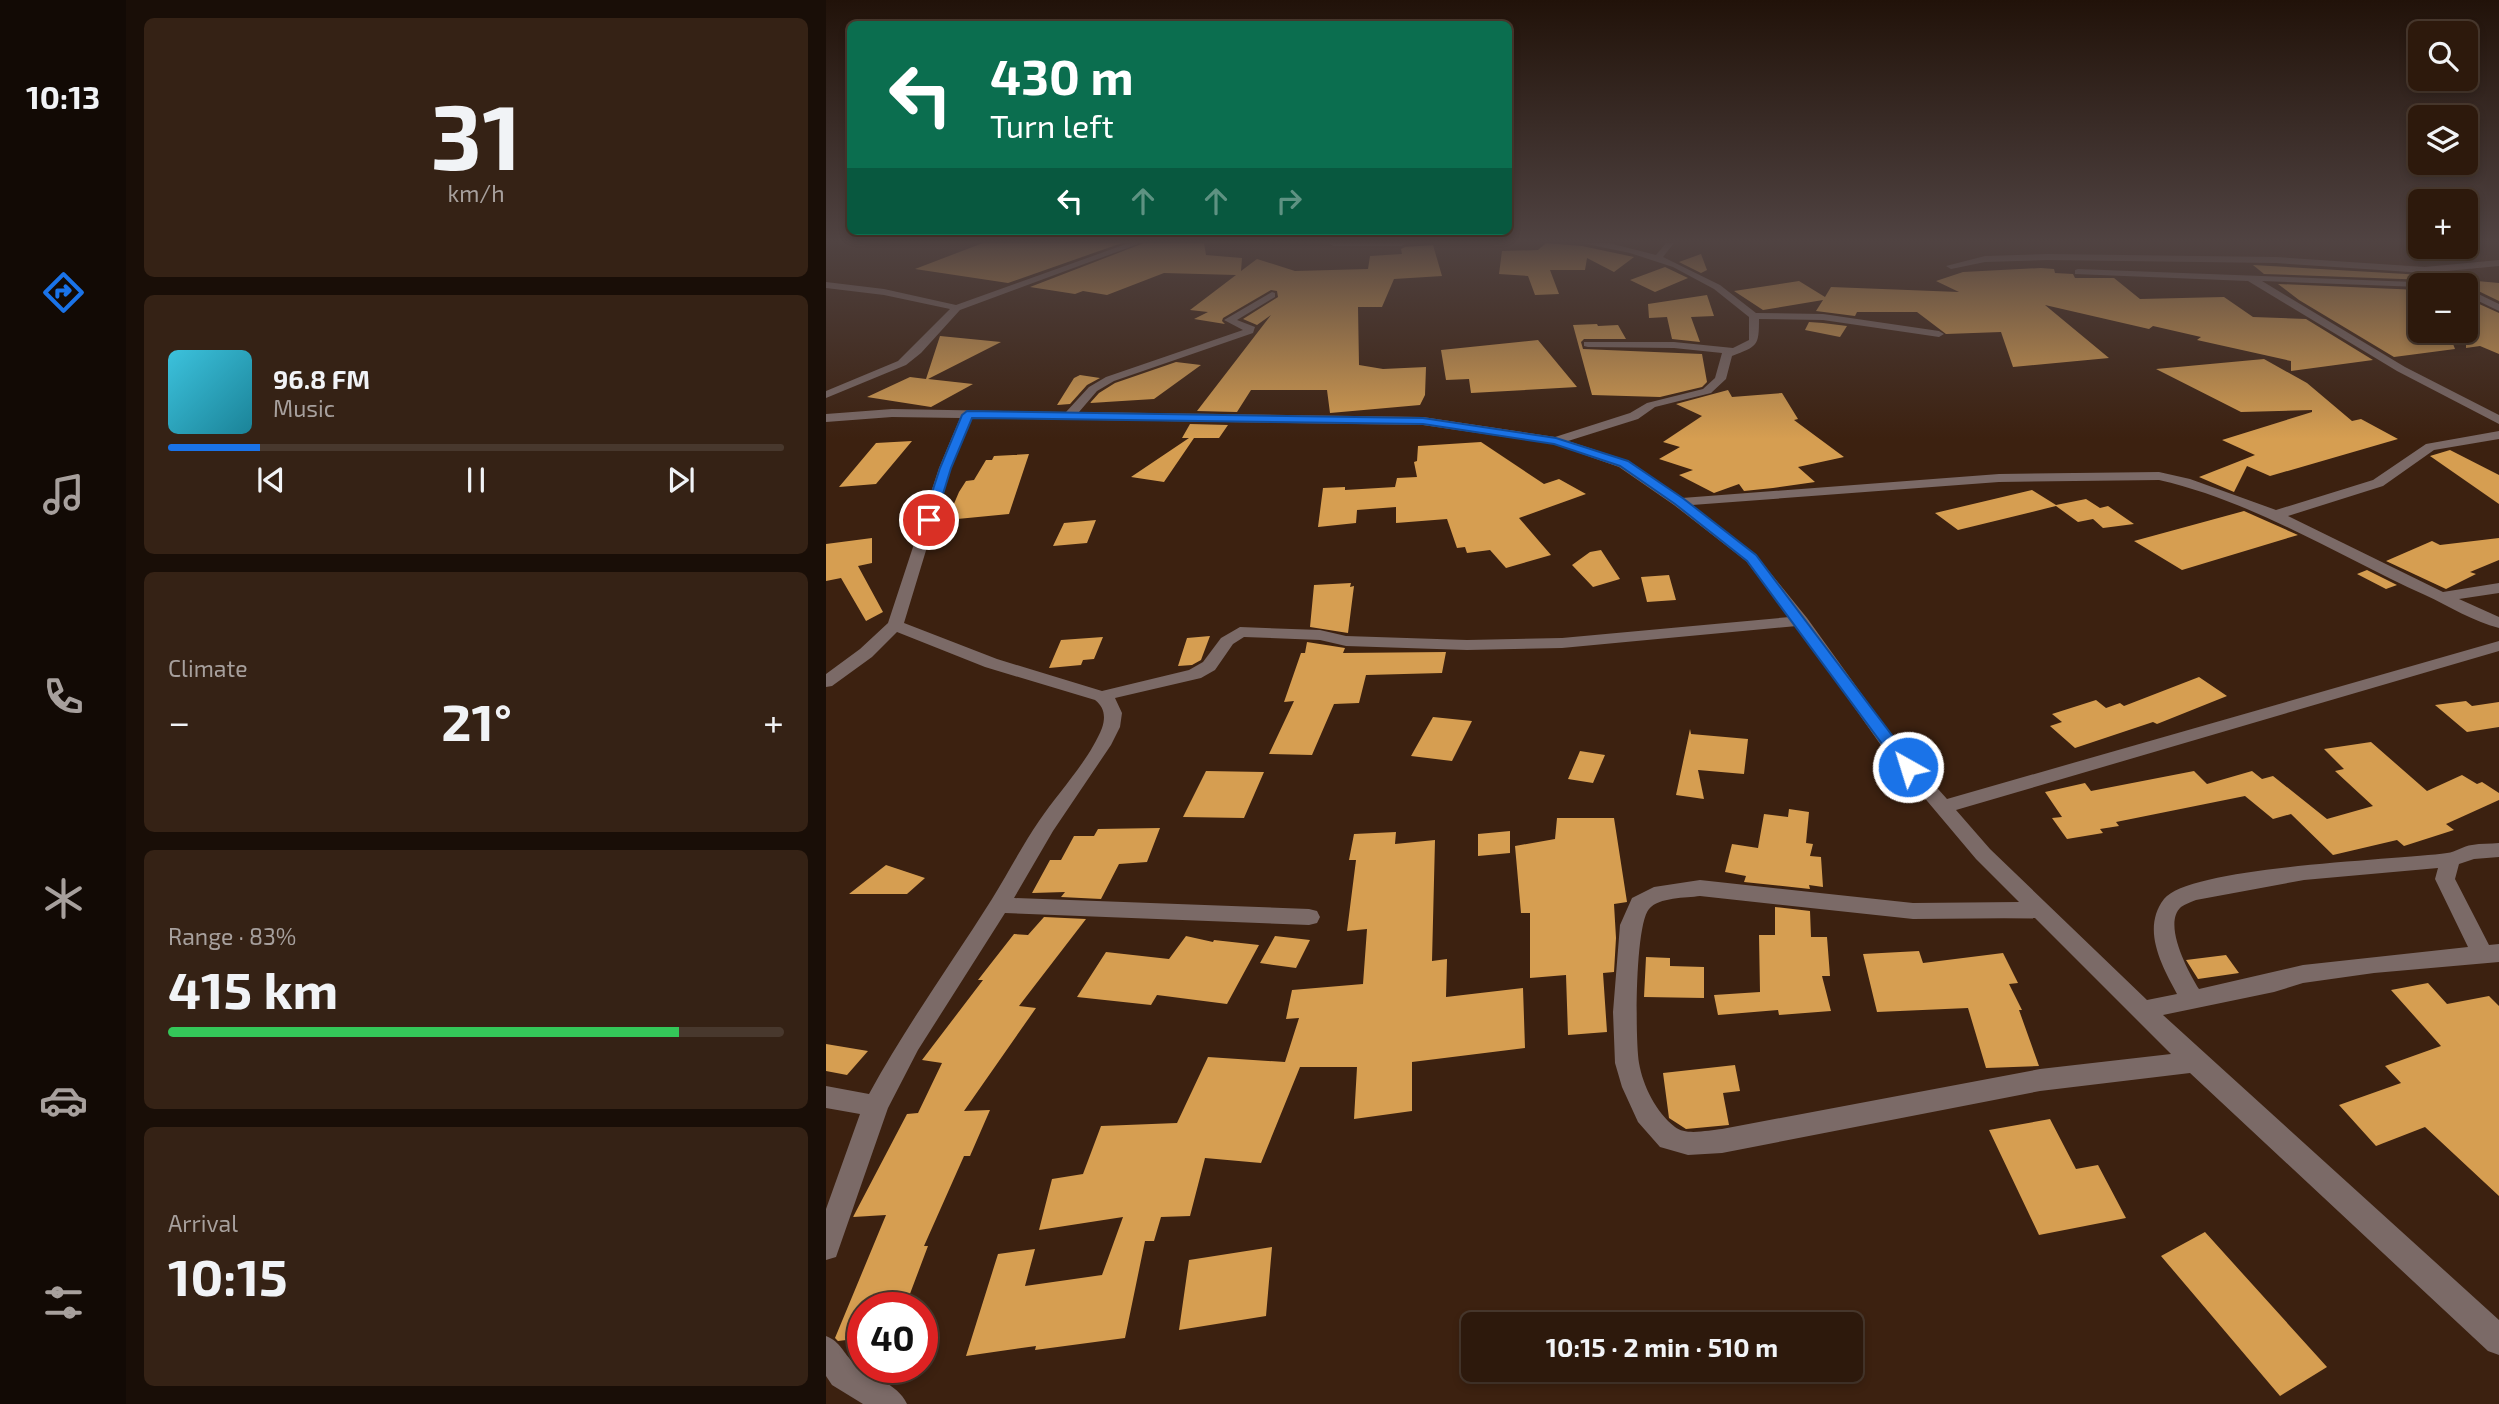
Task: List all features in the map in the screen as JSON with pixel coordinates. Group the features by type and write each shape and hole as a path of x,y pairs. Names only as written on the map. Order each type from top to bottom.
{"street":[{"path":"826,395 902,363 917,351 957,309"},
{"path":"1069,416 1093,389 1110,379 1249,331 1251,329 1248,327 1229,320 1249,309"},
{"path":"1744,309 1754,316 1835,319 1939,334"},
{"path":"2300,309 2400,369 2499,420"},
{"path":"1556,441 1634,416 1651,405 1707,391 1720,379 1724,358 1732,351 1751,345 1754,340 1754,316"},
{"path":"1587,344 1686,345 1732,351"},
{"path":"826,418 892,413 1423,421 1556,441 1624,464 1679,502 1751,558 1801,621 1891,747 1983,854 2195,1062 2499,1340"},
{"path":"826,682 866,653 895,625 946,468 967,415"},
{"path":"2276,515 2378,483 2430,447 2499,435"},
{"path":"1679,502 1936,481 2158,476 2185,482 2276,515 2499,623"},
{"path":"2442,597 2499,587"},
{"path":"1101,696 1195,674 1209,666 1227,641 1240,632 1279,631 1346,641 1466,645 1562,643 1801,621"},
{"path":"826,1247 876,1106 909,1043 999,905 1045,827 1102,745 1111,727 1113,713 1110,703 1101,696 991,663 895,625"},
{"path":"1942,807 2499,646"},
{"path":"2193,1000 2172,965 2165,937 2166,918 2173,902 2191,892 2249,880 2402,861 2450,860 2472,852 2499,849"},
{"path":"2450,860 2445,879 2455,903 2491,954"},
{"path":"2042,910 1913,911 1700,888 1654,895 1640,905 1631,925 1625,1012 1627,1063 1634,1087 1647,1114 1669,1139 1688,1143 1722,1142 2040,1080 2195,1062"},
{"path":"999,905 1309,918"},
{"path":"2144,1010 2274,984 2303,974 2374,964 2491,954"},
{"path":"826,1097 876,1106"},
{"path":"826,1351 843,1374 891,1404"}],"building":[{"path":"1239,309 1223,318 1225,324 1194,319 1208,312 1190,310"},
{"path":"1260,309 1358,309 1359,365 1383,369 1426,367 1425,395 1420,405 1330,413 1327,390 1251,390 1237,412 1197,411 1271,315 1257,325 1243,319"},
{"path":"1648,309 1712,309 1714,316 1691,317 1700,342 1672,339 1667,317 1649,318"},
{"path":"1818,309 2049,309 2109,358 2013,367 2001,332 1946,334 1917,312 1857,312 1855,316 1816,311"},
{"path":"2060,309 2241,309 2253,317 2306,319 2373,360 2291,371 2291,361 2197,340 2201,337 2153,326 2149,329"},
{"path":"2313,309 2408,309 2408,343 2453,343 2455,349 2394,357"},
{"path":"2478,309 2489,309 2499,313 2499,354 2480,346 2466,348 2466,343 2478,343"},
{"path":"1809,322 1847,326 1840,337 1805,330"},
{"path":"1573,325 1618,325 1626,339 1584,339 1581,342 1583,349 1702,354 1707,382 1702,387 1660,397 1592,395"},
{"path":"940,336 1001,342 928,379 973,384 931,407 867,397 910,377 926,379"},
{"path":"1538,340 1577,387 1471,393 1469,379 1446,380 1441,350"},
{"path":"2264,359 2307,383 2352,421 2361,419 2398,439 2270,476 2247,466 2234,492 2199,477 2255,455 2222,440 2312,410 2241,412 2156,369"},
{"path":"1176,362 1201,365 1154,399 1090,403 1099,393 1115,383"},
{"path":"1080,375 1100,378 1087,385 1070,404 1057,405 1074,378"},
{"path":"1728,390 1732,397 1782,393 1798,419 1794,420 1844,457 1798,467 1815,482 1773,488 1744,491 1739,484 1714,493 1679,475 1693,470 1659,459 1680,447 1663,442 1702,416 1676,404"},
{"path":"1190,424 1228,425 1219,438 1194,438 1164,482 1131,477 1189,438 1182,438"},
{"path":"912,441 876,484 839,487 876,443"},
{"path":"1481,442 1544,484 1559,479 1586,494 1519,518 1551,555 1506,568 1490,550 1467,553 1465,547 1457,548 1447,519 1396,523 1396,507 1357,510 1356,523 1318,527 1323,488 1345,487 1345,490 1395,487 1397,478 1417,477 1414,462 1417,461 1418,446"},
{"path":"2450,450 2499,475 2499,504 2430,456"},
{"path":"1029,454 1009,514 947,520 966,481 974,480 986,460 992,460 994,456"},
{"path":"2032,490 2056,505 2086,499 2100,508 2108,506 2134,524 2103,528 2093,519 2078,522 2056,506 1958,530 1935,513"},
{"path":"2244,511 2298,535 2182,570 2134,541"},
{"path":"1096,520 1087,543 1053,546 1064,523"},
{"path":"872,538 872,563 858,566 883,612 866,621 841,578 826,581 826,544"},
{"path":"2499,538 2499,560 2470,572 2476,574 2446,589 2386,561 2432,541 2440,545"},
{"path":"1601,550 1620,579 1593,587 1572,565 1590,552"},
{"path":"2367,570 2397,585 2386,589 2357,574"},
{"path":"1669,575 1676,600 1647,602 1641,577"},
{"path":"1351,583 1350,587 1354,586 1348,633 1310,627 1314,585"},
{"path":"1210,636 1201,660 1192,665 1178,666 1187,638"},
{"path":"1103,637 1094,659 1083,660 1081,665 1049,668 1061,640"},
{"path":"1307,642 1345,648 1343,653 1446,652 1442,673 1366,675 1359,703 1334,704 1312,755 1269,754 1294,701 1284,702"},
{"path":"2199,677 2227,696 2157,724 2153,722 2075,748 2050,726 2062,722 2052,714 2096,700 2106,708 2120,703 2124,706"},
{"path":"2466,701 2472,706 2499,702 2499,727 2467,732 2435,705"},
{"path":"1433,717 1472,721 1452,761 1411,756"},
{"path":"1690,729 1691,734 1748,739 1744,774 1698,770 1704,799 1676,795"},
{"path":"2371,742 2427,791 2462,775 2477,784 2482,782 2499,793 2499,800 2446,824 2454,830 2404,846 2397,840 2333,855 2291,814 2273,819 2245,796 2116,822 2119,826 2100,829 2103,833 2067,839 2052,818 2062,817 2045,792 2085,783 2091,791 2194,771 2207,784 2252,771 2262,779 2273,776 2327,819 2373,806 2335,771 2344,769 2324,749"},
{"path":"1580,751 1605,755 1593,783 1568,779"},
{"path":"1206,771 1264,772 1244,818 1183,817"},
{"path":"1789,809 1809,812 1806,843 1813,844 1810,856 1821,857 1823,887 1809,885 1810,889 1744,882 1746,876 1725,872 1732,844 1758,848 1764,814 1788,817"},
{"path":"1557,818 1614,818 1627,902 1614,904 1614,972 1603,973 1607,1032 1568,1035 1566,975 1530,978 1530,913 1521,913 1515,846 1555,839"},
{"path":"1160,828 1147,862 1119,864 1101,899 1061,897 1065,892 1032,893 1050,860 1061,860 1074,836 1094,836 1098,829"},
{"path":"1510,831 1510,853 1478,856 1478,834"},
{"path":"1396,832 1395,844 1435,840 1432,961 1447,959 1446,997 1523,988 1525,1048 1412,1062 1412,1111 1354,1119 1357,1067 1300,1067 1261,1163 1205,1158 1190,1216 1161,1217 1154,1241 1145,1241 1125,1338 966,1356 998,1254 1035,1249 1025,1286 1102,1275 1123,1217 1039,1230 1052,1179 1083,1174 1101,1126 1177,1123 1208,1057 1285,1062 1299,1018 1286,1019 1292,990 1363,984 1367,929 1347,931 1356,860 1349,860 1354,834"},
{"path":"886,865 925,878 907,894 849,894"},
{"path":"1775,907 1810,911 1811,937 1827,937 1830,976 1822,976 1831,1011 1779,1015 1778,1010 1718,1015 1714,995 1760,992 1759,935 1775,935"},
{"path":"1044,917 1086,919 1019,1006 1036,1008 964,1111 990,1110 970,1156 964,1156 924,1246 928,1246 911,1292 854,1292 886,1215 853,1217 907,1114 918,1113 942,1063 922,1060 1014,934 1028,935"},
{"path":"1186,936 1213,942 1259,945 1227,1004 1157,995 1151,1005 1077,997 1106,952 1169,959"},
{"path":"1275,936 1310,940 1296,968 1260,963"},
{"path":"1919,951 1923,963 2003,953 2018,983 2009,984 2022,1010 2019,1010 2039,1066 1986,1068 1968,1008 1877,1012 1863,954"},
{"path":"2226,955 2239,973 2198,979 2186,960"},
{"path":"1646,957 1670,958 1670,966 1704,967 1704,998 1644,997"},
{"path":"2428,983 2447,1004 2489,996 2499,1006 2499,1196 2425,1127 2376,1146 2339,1105 2401,1083 2385,1066 2441,1046 2391,990"},
{"path":"826,1044 868,1051 847,1075 826,1071"},
{"path":"1735,1065 1740,1091 1723,1093 1729,1125 1686,1129 1669,1118 1663,1073"},
{"path":"2050,1119 2076,1169 2098,1165 2126,1218 2039,1235 1989,1130"},
{"path":"2205,1232 2327,1367 2280,1396 2161,1256"},
{"path":"1272,1247 1266,1316 1179,1330 1189,1260"},
{"path":"847,1309 847,1340 838,1341 835,1338"}],"route":[{"path":"929,520 967,415 1423,421 1556,441 1624,464 1679,502 1751,558 1801,621 1908,767"}]}
